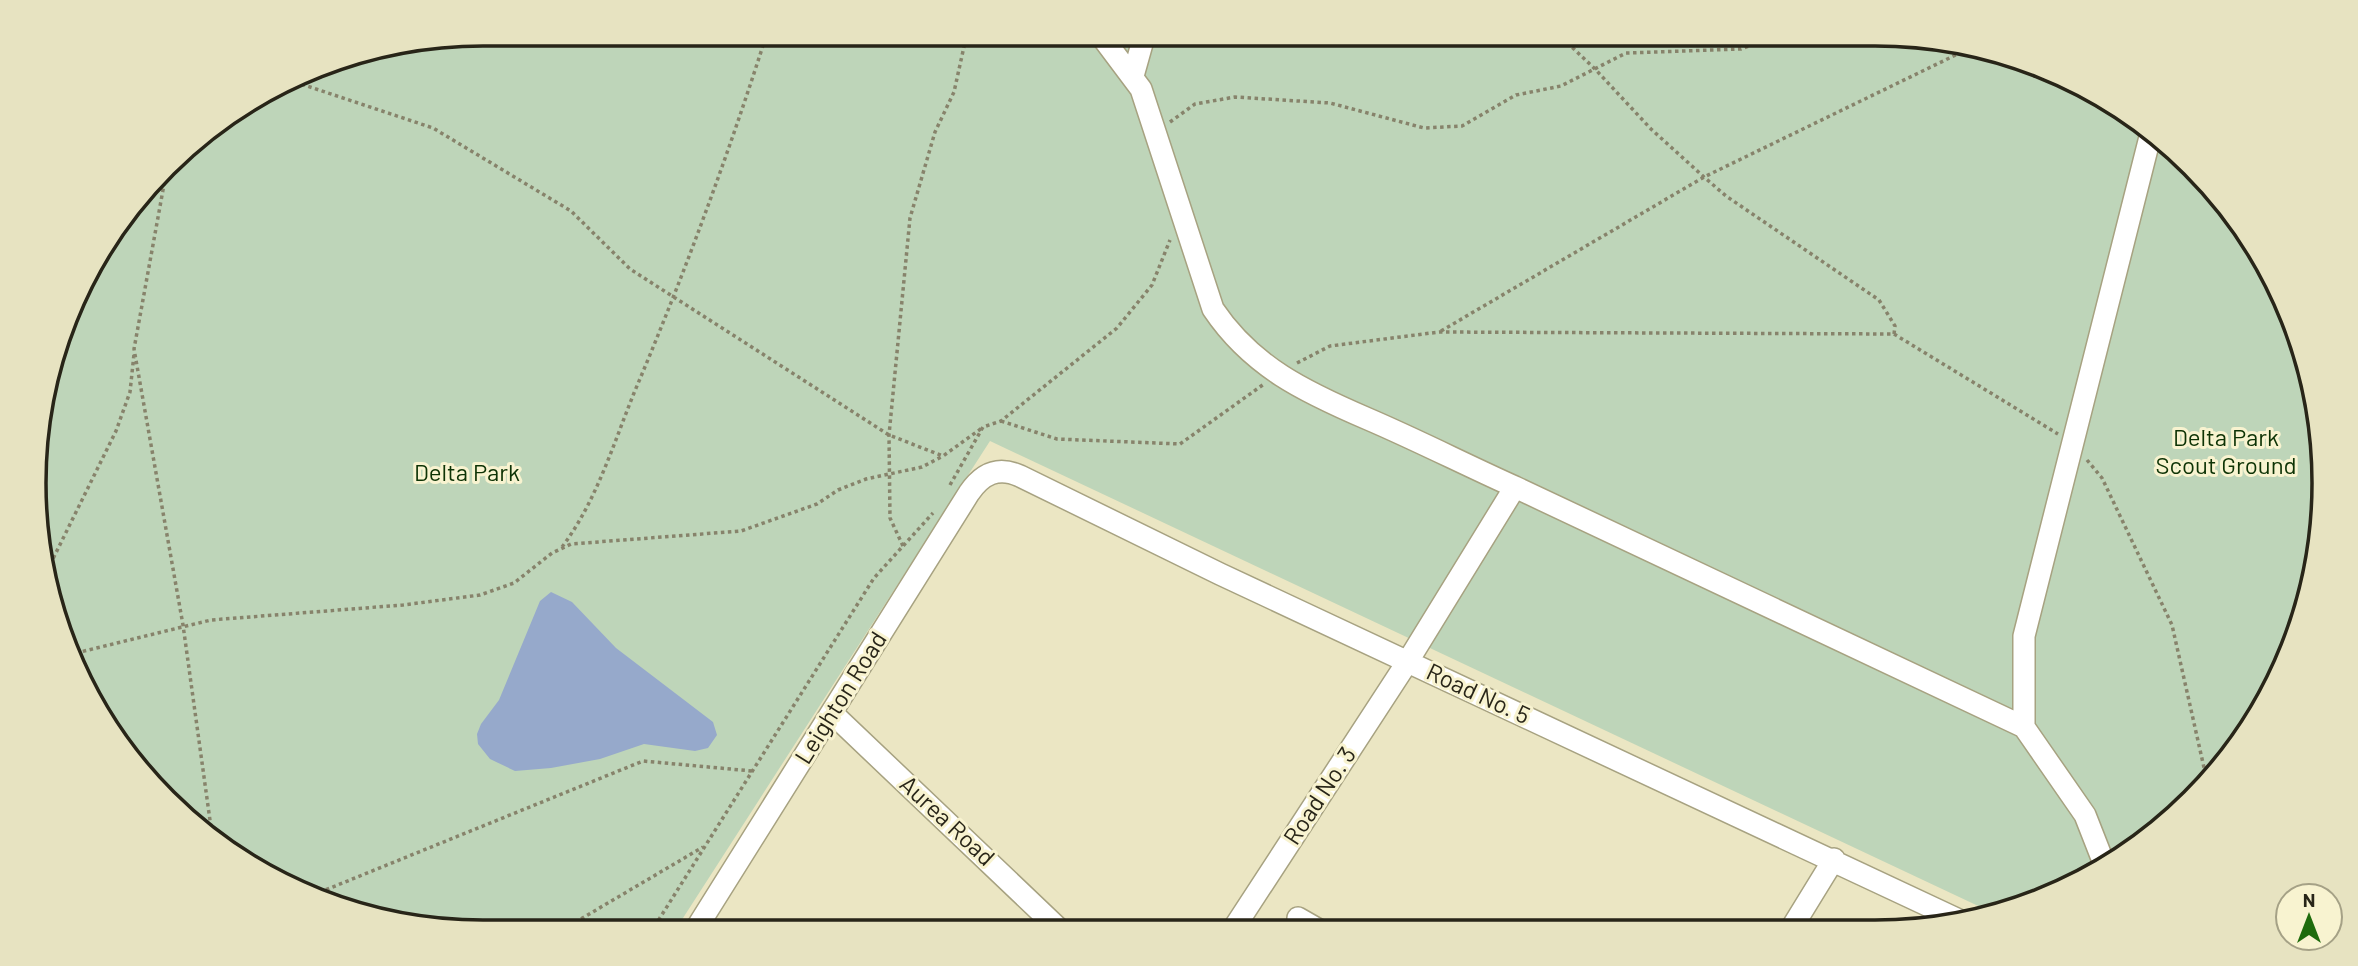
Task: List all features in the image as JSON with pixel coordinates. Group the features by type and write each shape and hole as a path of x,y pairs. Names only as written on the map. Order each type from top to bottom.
{"street":[{"path":"1110,46 1141,89 1213,309 1234,340 1277,373 1332,405 1514,487 2024,727 2085,815 2102,857"},
{"path":"1133,76 1141,46"},
{"path":"2024,727 2024,636 2149,142"},
{"name":"Road No. 5","path":"993,472 1020,476 1947,914"},
{"name":"Leighton Road","path":"702,920 969,493 981,477 993,472"},
{"name":"Road No. 3","path":"1239,920 1408,661 1514,487"},
{"name":"Aurea Road","path":"832,713 1049,920"},
{"path":"1797,920 1834,859"},
{"path":"1298,918 1302,920"}],"path":[{"path":"559,550 587,509 675,295 724,167 763,46"},
{"path":"903,546 890,518 889,435 911,218 935,132 954,92 964,46"},
{"path":"1571,46 1651,129 1726,196 1879,300 1895,326 1894,334"},
{"path":"1154,134 1195,104 1235,97 1330,103 1424,128 1462,126 1516,95 1561,86 1626,53 1741,49 1749,46"},
{"path":"1439,332 1704,177 1958,54"},
{"path":"303,85 433,128 570,211 630,269 675,295 889,435 943,456"},
{"path":"53,560 116,431 130,392 134,349 164,184"},
{"path":"1002,421 1057,439 1180,444 1277,373 1330,346 1439,332 1894,334 2072,443 2102,478 2172,625 2205,770"},
{"path":"134,349 183,625 211,825"},
{"path":"80,652 183,625 480,595 514,583 571,544 741,531 890,472 922,467 943,456 983,427"},
{"path":"325,890 643,761 752,771"},
{"path":"579,920 705,846"}],"green space":[{"name":"Delta Park","path":"454,46 1904,46 1988,60 2069,91 2118,119 2141,136 2204,195 2254,264 2289,342 2298,370 2309,426 2312,512 2298,596 2279,650 2254,702 2204,771 2163,812 2094,862 2042,887 1981,907 990,441 682,920 454,920 426,917 370,906 342,897 289,875 240,847 195,812 154,771 104,702 79,650 60,596 46,512 46,454 60,370 91,289 119,240 174,174 240,119 289,91 370,60"}],"water":[{"path":"551,592 572,602 616,648 713,722 717,735 708,748 695,751 644,744 600,759 515,771 490,759 478,744 477,734 499,700 540,601"}],"park label":[{"name":"Delta Park Scout Ground","path":"2226,452"}]}
